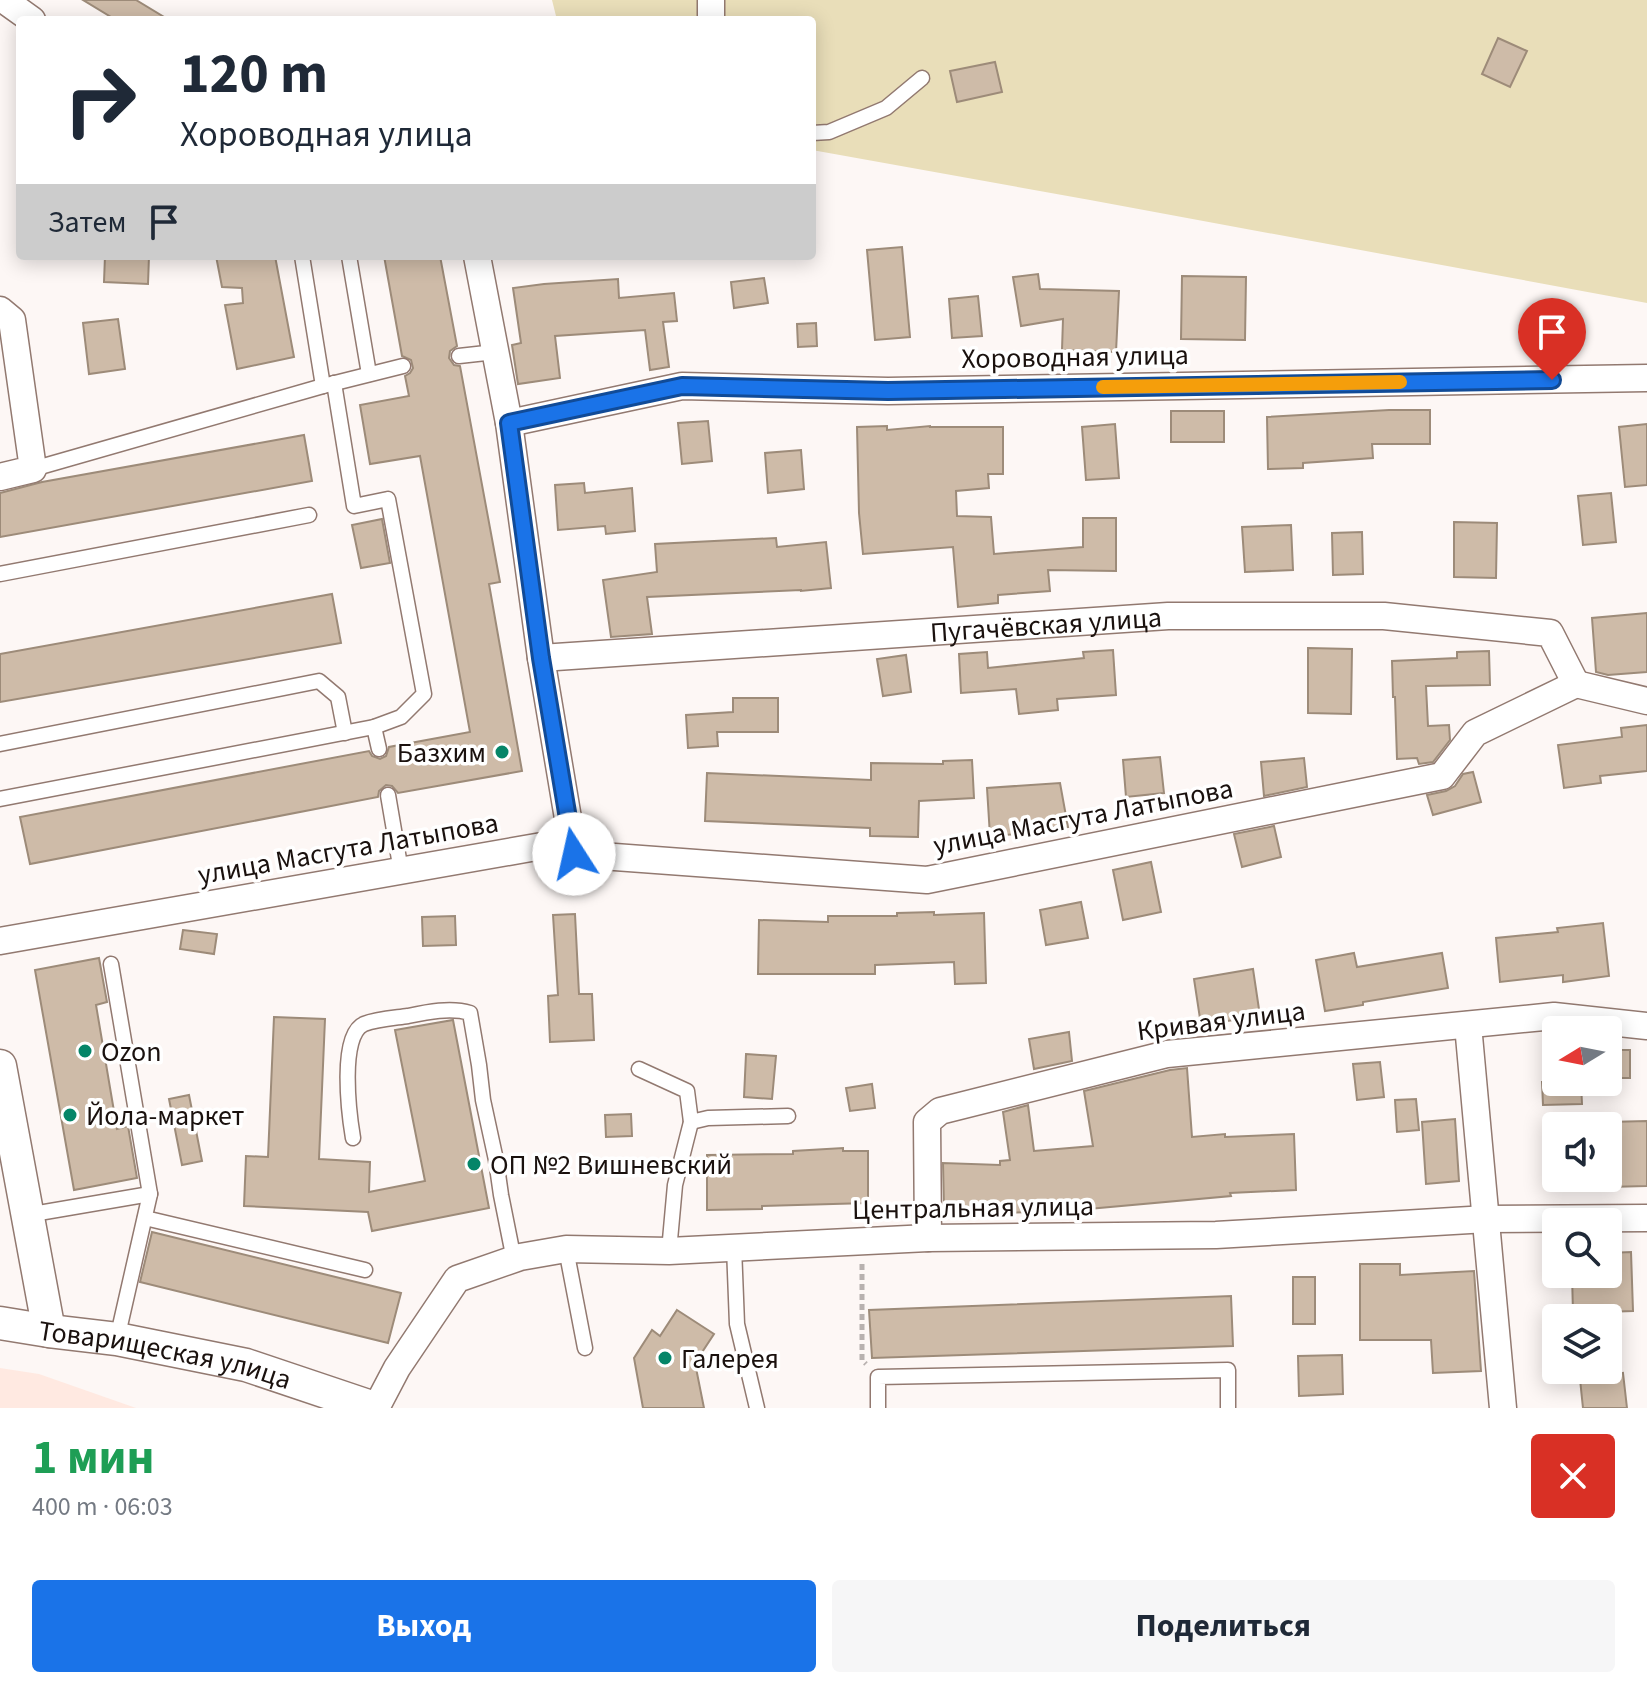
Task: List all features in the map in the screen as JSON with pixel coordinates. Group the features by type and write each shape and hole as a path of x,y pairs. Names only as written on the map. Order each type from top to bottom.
{"street":[{"path":"4,0 26,16"},
{"path":"478,260 509,423 541,658 574,854"},
{"path":"0,310 12,320 33,469 0,477"},
{"name":"Хороводная улица","path":"509,423 682,386 888,391 1647,378"},
{"name":"Пугачёвская улица","path":"541,658 1168,616 1384,616 1550,633 1576,684"},
{"path":"1576,684 1647,701"},
{"name":"улица Масгута Латыпова","path":"0,941 542,846 574,854 927,880 1442,776 1475,733 1576,684"},
{"name":"Кривая улица","path":"928,1238 927,1122 940,1111 1167,1054 1554,1016 1647,1026"},
{"path":"1468,1025 1503,1408"},
{"path":"0,1066 49,1331"},
{"name":"Центральная улица","path":"375,1408 397,1368 457,1279 514,1260 566,1249 669,1251 928,1238 1216,1235 1487,1219 1647,1218"},
{"name":"Товарищеская улица","path":"0,1323 117,1339 246,1365 375,1408"}],"lane":[{"path":"816,133 829,132 886,108 922,78"},
{"path":"0,799 374,727 401,717 424,694 388,499 354,506 303,260"},
{"path":"350,260 369,374"},
{"path":"459,356 495,352"},
{"path":"33,469 328,384 403,366"},
{"path":"0,574 309,515"},
{"path":"0,744 319,681 338,697 345,733"},
{"path":"374,727 379,749"},
{"path":"388,795 401,871"},
{"path":"111,964 150,1194 117,1339"},
{"path":"353,1138 349,1114 348,1056 353,1036 362,1025 425,1013 461,1010 470,1013 483,1100 514,1260"},
{"path":"639,1069 687,1091 691,1122 675,1185 669,1251"},
{"path":"691,1122 708,1118 788,1116"},
{"path":"27,1215 150,1194"},
{"path":"145,1218 365,1270"},
{"path":"734,1247 737,1324 757,1408"},
{"path":"566,1249 585,1348"},
{"path":"878,1408 878,1377 1228,1370 1228,1408"}],"path":[{"path":"862,1241 862,1360 878,1377"}],"shaded area":[{"path":"552,0 1647,0 1647,303 816,151 816,16 556,16"},
{"path":"0,1368 39,1374 136,1408 0,1408"}],"building":[{"path":"83,0 136,0 162,16 109,16"},
{"path":"1498,38 1527,51 1510,87 1482,74"},
{"path":"995,62 1002,92 957,102 950,71"},
{"path":"902,247 910,337 875,340 867,250"},
{"path":"105,260 149,260 148,284 104,282"},
{"path":"217,260 276,260 294,357 237,369 225,305 243,303 242,288 222,287"},
{"path":"385,260 441,260 457,346 450,351 449,358 454,365 460,366 500,582 489,584 522,771 398,793 392,786 386,785 379,791 378,797 30,864 20,817 369,751 380,759 386,756 389,747 470,732 420,456 370,464 360,405 409,396 405,376 413,368 411,360 402,356"},
{"path":"1038,274 1040,289 1119,291 1116,352 1062,350 1063,319 1021,326 1013,277"},
{"path":"1182,276 1246,277 1245,340 1181,339"},
{"path":"764,278 768,303 734,308 731,282"},
{"path":"618,279 619,298 674,293 677,321 663,322 669,367 650,370 645,330 555,336 560,378 518,384 512,345 521,343 513,288"},
{"path":"978,296 982,336 952,338 949,299"},
{"path":"118,319 125,369 89,374 83,323"},
{"path":"816,323 817,346 798,347 797,324"},
{"path":"1430,410 1430,444 1372,444 1373,458 1303,463 1303,468 1268,469 1267,417"},
{"path":"1171,411 1224,411 1224,442 1171,442"},
{"path":"708,421 712,461 682,464 678,423"},
{"path":"1115,424 1119,478 1086,480 1082,427"},
{"path":"1647,424 1647,485 1625,487 1619,427"},
{"path":"887,426 887,430 930,426 1003,427 1003,474 988,474 989,488 956,491 957,516 991,517 994,554 1083,547 1083,518 1116,518 1116,571 1048,570 1050,591 998,595 998,603 958,607 953,547 863,554 857,427"},
{"path":"304,435 312,481 0,537 0,493 42,482"},
{"path":"801,450 804,489 768,493 765,453"},
{"path":"584,483 585,493 632,488 635,531 606,534 605,526 558,530 555,485"},
{"path":"1611,493 1616,542 1583,545 1578,496"},
{"path":"382,519 390,563 361,568 352,525"},
{"path":"1454,522 1497,523 1496,578 1454,577"},
{"path":"1291,525 1293,570 1245,572 1242,527"},
{"path":"1362,532 1363,574 1333,575 1332,533"},
{"path":"776,538 777,547 826,542 831,588 647,597 652,634 611,637 603,580 657,572 655,544"},
{"path":"332,594 341,643 0,702 0,654"},
{"path":"1647,613 1647,672 1608,675 1596,672 1592,618"},
{"path":"1308,648 1352,649 1351,714 1308,713"},
{"path":"1113,650 1116,695 1057,699 1058,710 1019,714 1016,689 961,693 959,654 987,652 988,668 1084,658 1083,652"},
{"path":"1489,651 1490,685 1426,686 1428,726 1449,725 1450,740 1433,762 1419,764 1417,758 1397,759 1392,661 1457,658 1457,652"},
{"path":"906,655 911,692 883,696 877,659"},
{"path":"733,698 778,698 778,732 717,732 718,746 688,748 686,715 733,712"},
{"path":"1647,725 1647,771 1600,776 1601,783 1564,788 1558,745 1622,737 1621,728"},
{"path":"1160,757 1164,793 1126,797 1123,760"},
{"path":"1304,758 1307,787 1264,796 1261,762"},
{"path":"972,760 974,798 919,801 918,837 870,836 870,828 705,821 707,773 871,780 871,763 943,764 943,761"},
{"path":"1473,772 1481,802 1433,815 1427,795 1446,791 1455,786 1463,774"},
{"path":"1060,783 1068,827 1017,829 1018,834 990,836 987,788"},
{"path":"1274,826 1281,857 1242,867 1234,834"},
{"path":"1151,862 1161,912 1123,920 1113,870"},
{"path":"1081,902 1088,938 1046,945 1040,910"},
{"path":"934,912 934,915 984,913 986,983 955,984 954,962 875,965 875,974 758,974 759,920 828,922 828,916 897,916 897,913"},
{"path":"575,914 579,994 592,994 594,1040 550,1042 548,996 558,995 553,915"},
{"path":"455,916 456,945 423,946 422,917"},
{"path":"1603,923 1609,976 1563,982 1563,975 1500,982 1496,938 1558,932 1557,928"},
{"path":"183,930 217,934 214,954 180,949"},
{"path":"1354,953 1357,967 1442,953 1448,988 1325,1011 1316,960"},
{"path":"99,958 107,1002 96,1005 117,1129 128,1126 137,1178 74,1190 35,970"},
{"path":"1253,969 1260,1016 1201,1025 1194,979"},
{"path":"274,1017 325,1019 319,1159 370,1162 369,1192 425,1181 395,1030 453,1020 489,1208 372,1231 368,1212 244,1206 246,1156 268,1157"},
{"path":"1069,1032 1072,1061 1034,1069 1029,1039"},
{"path":"1622,1050 1630,1050 1630,1078 1622,1078"},
{"path":"746,1054 776,1056 772,1099 744,1097"},
{"path":"1380,1062 1384,1097 1357,1100 1353,1064"},
{"path":"1187,1068 1192,1137 1294,1134 1296,1190 1230,1193 1231,1196 1066,1211 1002,1213 944,1209 943,1163 1000,1165 1000,1161 1010,1160 1003,1112 1028,1105 1034,1151 1093,1146 1084,1091"},
{"path":"872,1084 875,1108 850,1111 846,1088"},
{"path":"189,1095 202,1161 182,1165 169,1099"},
{"path":"1543,1096 1582,1096 1582,1104 1543,1105"},
{"path":"1416,1099 1419,1130 1397,1132 1395,1100"},
{"path":"631,1114 632,1136 606,1137 605,1115"},
{"path":"1455,1119 1459,1181 1426,1184 1422,1122"},
{"path":"1647,1121 1647,1186 1622,1187 1622,1122"},
{"path":"843,1148 843,1151 868,1151 868,1203 707,1210 707,1155 793,1154 793,1151"},
{"path":"152,1232 401,1293 388,1343 140,1282"},
{"path":"1622,1252 1631,1252 1633,1311 1622,1311 1622,1304 1573,1304 1572,1288 1622,1288"},
{"path":"1360,1264 1400,1264 1400,1275 1474,1271 1481,1371 1433,1373 1431,1340 1360,1340"},
{"path":"1293,1277 1315,1277 1315,1324 1293,1324"},
{"path":"1231,1296 1233,1346 872,1358 869,1310"},
{"path":"677,1310 714,1334 695,1363 704,1408 643,1408 634,1358 652,1330 660,1336"},
{"path":"1342,1355 1343,1394 1299,1396 1298,1356"},
{"path":"1622,1373 1627,1408 1583,1408 1581,1384 1622,1384"}],"slow traffic":[{"path":"1103,387 1400,382"}],"place":[{"name":"Базхим","path":"502,752"},
{"name":"Ozon","path":"85,1051"},
{"name":"Йола-маркет","path":"70,1115"},
{"name":"ОП №2 Вишневский","path":"474,1164"},
{"name":"Галерея","path":"665,1358"}],"route":[{"path":"574,854 541,658 509,423 682,386 888,391 1552,380"}]}
